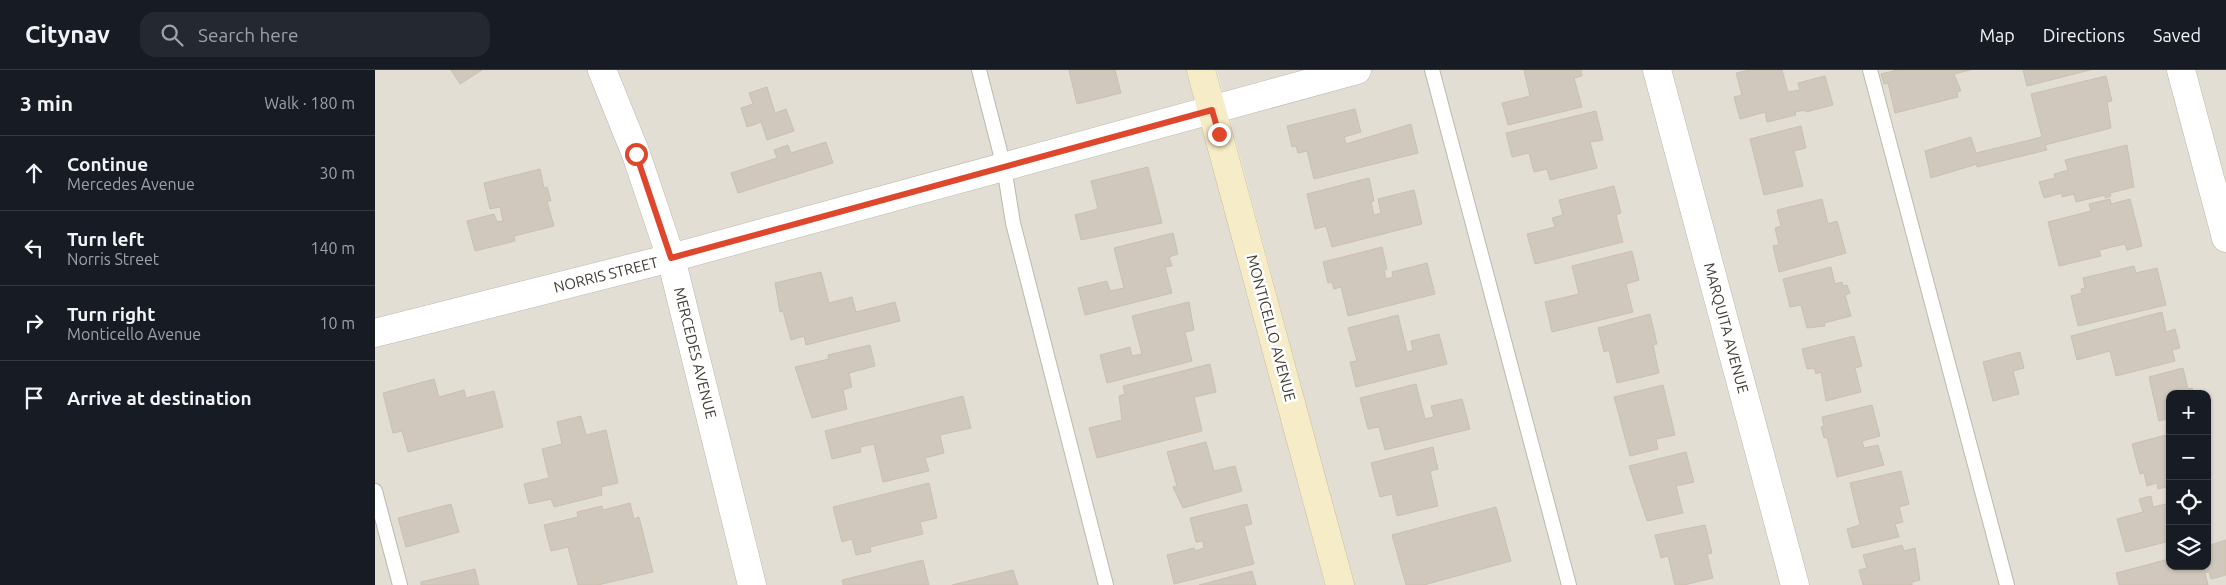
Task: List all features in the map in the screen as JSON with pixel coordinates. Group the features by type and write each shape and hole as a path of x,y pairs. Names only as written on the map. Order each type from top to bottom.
{"street":[{"name":"MERCEDES AVENUE","path":"602,70 636,154 671,258 752,585"},
{"name":"MONTICELLO AVENUE","path":"1201,70 1340,585"},
{"name":"NORRIS STREET","path":"375,333 671,258 1357,70"},
{"name":"MARQUITA AVENUE","path":"1657,70 1795,585"},
{"path":"2181,70 2226,238"}],"lane":[{"path":"979,70 1004,167 1013,223 1106,585"},
{"path":"1432,70 1569,585"},
{"path":"1870,70 2007,585"},
{"path":"375,491 400,585"}],"shaded area":[{"path":"375,70 1188,70 1325,585 375,585"},
{"path":"1217,70 2226,70 2226,585 1354,585"}],"building":[{"path":"451,70 482,70 460,84"},
{"path":"1069,70 1115,70 1121,93 1077,104"},
{"path":"1524,70 1581,70 1582,76 1574,78 1582,107 1508,125 1502,103 1530,96"},
{"path":"1750,70 1782,70 1788,92 1800,90 1798,83 1825,76 1833,105 1806,112 1805,110 1795,112 1796,115 1767,122 1765,112 1740,119 1734,97 1742,95 1736,73"},
{"path":"1898,70 1970,70 1954,74 1961,91 1957,92 1958,97 1895,113 1888,83 1884,84 1881,74"},
{"path":"2023,70 2090,70 2027,86"},
{"path":"2106,76 2112,101 2107,102 2111,128 2045,145 2047,150 1977,167 1977,164 1931,178 1925,151 1971,137 1976,153 2042,137 2031,94"},
{"path":"767,87 775,113 786,109 794,131 767,140 761,122 747,127 741,108 753,104 749,93"},
{"path":"1355,109 1361,132 1344,137 1346,144 1411,124 1418,153 1314,179 1307,151 1298,153 1296,146 1292,147 1287,126"},
{"path":"1596,111 1603,140 1590,142 1597,168 1550,180 1547,169 1534,172 1529,153 1512,157 1506,133"},
{"path":"1801,126 1806,148 1794,151 1803,186 1764,195 1750,139"},
{"path":"826,142 833,163 738,193 731,173 777,158 774,150 788,145 791,153"},
{"path":"2127,145 2134,187 2110,193 2111,196 2105,198 2105,195 2076,202 2074,194 2062,197 2062,193 2044,198 2039,182 2055,178 2054,174 2068,170 2065,160"},
{"path":"1148,167 1162,223 1081,240 1075,215 1098,209 1091,181"},
{"path":"540,169 544,188 547,187 551,201 547,201 554,226 514,236 515,241 475,251 467,221 494,214 497,222 503,221 500,207 490,209 484,183"},
{"path":"1369,178 1374,201 1371,202 1374,215 1381,213 1378,199 1414,190 1422,224 1332,247 1326,226 1315,229 1307,194"},
{"path":"1614,186 1621,213 1616,215 1623,242 1535,264 1527,234 1555,227 1552,218 1563,215 1559,200"},
{"path":"1822,199 1828,224 1837,221 1846,253 1779,272 1773,246 1779,245 1775,228 1781,226 1777,210"},
{"path":"2110,199 2111,204 2130,199 2142,246 2127,250 2125,244 2099,250 2101,256 2059,266 2048,222 2091,211 2089,204"},
{"path":"1173,233 1178,254 1169,257 1172,266 1165,267 1172,293 1085,315 1078,288 1107,281 1110,291 1124,288 1114,248"},
{"path":"1382,247 1387,269 1384,270 1386,279 1393,277 1392,272 1427,263 1435,294 1348,316 1341,287 1334,289 1332,282 1328,283 1323,262"},
{"path":"1632,251 1639,280 1626,284 1633,312 1552,332 1545,302 1579,294 1572,266"},
{"path":"2134,266 2136,273 2157,268 2166,305 2078,326 2071,296 2082,293 2081,289 2085,288 2083,278"},
{"path":"1831,267 1835,284 1842,282 1843,286 1847,285 1850,293 1845,295 1851,316 1824,323 1825,326 1807,328 1801,305 1790,307 1783,279"},
{"path":"821,272 829,303 852,297 856,312 895,302 900,321 806,345 804,336 791,340 783,311 780,312 775,283"},
{"path":"1189,302 1194,330 1185,332 1192,361 1107,383 1100,355 1130,347 1132,356 1142,354 1132,316"},
{"path":"2162,312 2166,332 2175,329 2180,348 2172,350 2175,361 2116,376 2110,351 2077,360 2071,336"},
{"path":"1650,314 1657,344 1653,345 1659,373 1617,383 1609,350 1604,352 1598,328"},
{"path":"1398,315 1407,352 1413,350 1411,341 1439,334 1447,364 1356,387 1350,362 1357,361 1348,328"},
{"path":"1854,336 1862,366 1855,368 1861,392 1826,401 1821,372 1816,374 1814,368 1807,369 1802,349"},
{"path":"870,345 875,366 849,373 852,387 843,390 847,409 812,418 795,367 829,359 828,355"},
{"path":"2020,352 2024,368 2013,371 2019,394 1993,401 1983,362"},
{"path":"1210,364 1216,392 1194,397 1202,431 1097,458 1089,428 1122,420 1119,396 1125,394 1123,386"},
{"path":"2183,368 2188,389 2192,388 2193,390 2166,390 2166,419 2159,421 2149,377"},
{"path":"434,379 439,397 464,390 466,398 494,391 503,427 408,452 402,431 393,433 383,393"},
{"path":"1416,384 1425,419 1434,417 1431,406 1462,399 1470,429 1385,450 1379,427 1368,429 1360,398"},
{"path":"1663,385 1675,435 1656,439 1658,449 1630,456 1614,397"},
{"path":"963,396 971,428 940,435 944,453 925,458 929,471 883,482 874,444 860,447 861,452 832,459 825,431"},
{"path":"1872,405 1880,436 1862,441 1864,448 1878,445 1884,465 1837,477 1827,437 1824,438 1821,427 1824,426 1822,417"},
{"path":"581,416 586,435 606,430 618,483 601,487 602,495 554,507 551,499 529,504 524,484 549,478 542,449 562,444 557,422"},
{"path":"2166,435 2166,487 2158,489 2157,483 2147,486 2144,473 2140,474 2132,444"},
{"path":"1206,442 1214,471 1235,466 1242,491 1183,508 1173,487 1177,486 1167,452"},
{"path":"1433,447 1438,469 1430,471 1438,506 1397,516 1392,494 1380,497 1371,463"},
{"path":"1686,452 1694,482 1676,486 1683,513 1647,521 1629,466"},
{"path":"1901,471 1909,504 1899,507 1903,522 1895,524 1899,537 1852,548 1847,529 1860,525 1850,483"},
{"path":"929,483 937,518 920,522 923,534 870,547 871,552 856,555 852,539 842,542 833,507"},
{"path":"2151,496 2153,507 2166,504 2166,542 2126,552 2117,519 2143,512 2139,499"},
{"path":"630,503 634,519 639,517 653,572 598,585 578,585 568,547 551,551 544,525 578,517 577,512 602,506 603,510"},
{"path":"451,504 459,532 406,547 398,518"},
{"path":"1247,504 1252,524 1244,526 1254,564 1174,584 1167,555 1194,548 1195,551 1204,548 1203,541 1196,542 1190,518"},
{"path":"1496,507 1511,561 1424,585 1406,585 1392,535"},
{"path":"1705,525 1712,553 1707,554 1713,578 1684,585 1675,585 1668,556 1661,558 1655,535"},
{"path":"2226,540 2226,575 2211,579 2209,572 2205,573 2208,585 2119,585 2116,573 2166,560 2166,570 2211,570 2211,545"},
{"path":"1902,545 1904,551 1915,548 1920,580 1912,582 1912,585 1863,585 1859,570 1867,568 1863,555"},
{"path":"923,560 929,585 843,585 842,580"},
{"path":"475,569 479,585 421,585 421,582"},
{"path":"1013,570 1018,585 952,585"},
{"path":"1252,571 1256,585 1199,585"}],"route":[{"path":"636,154 671,258 1212,110 1219,134"}]}
